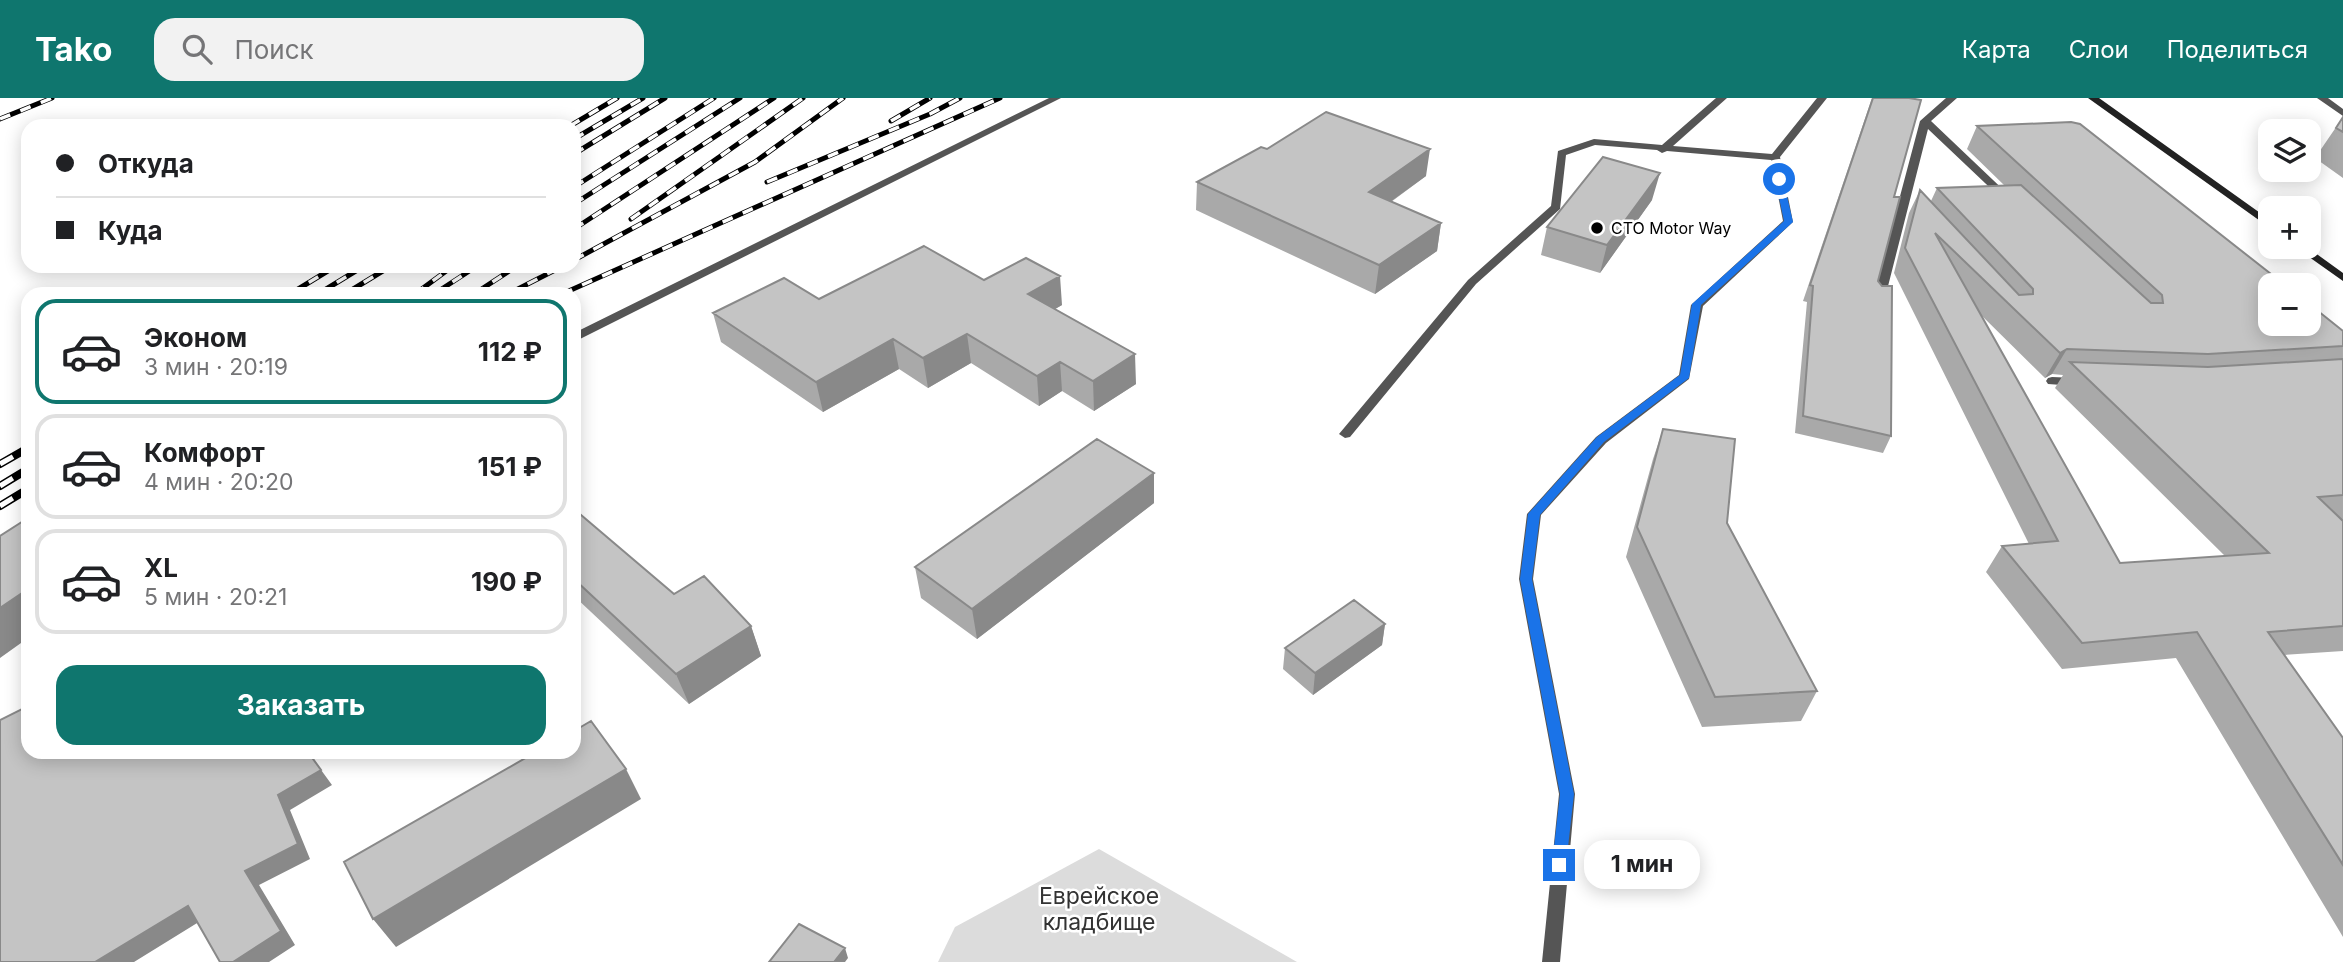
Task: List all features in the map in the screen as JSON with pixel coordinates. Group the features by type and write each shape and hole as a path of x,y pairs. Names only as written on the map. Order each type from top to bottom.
{"main road":[{"path":"2093,98 2258,216"},
{"path":"2317,259 2343,278"}],"lane":[{"path":"581,335 1056,98"},
{"path":"1662,150 1722,98"},
{"path":"1551,962 1567,794 1526,579 1534,514 1601,439 1685,376 1697,304 1788,222 1775,157 1822,98"},
{"path":"1879,298 1925,121 1952,98"},
{"path":"2322,98 2343,113"},
{"path":"1925,121 2013,204"},
{"path":"1345,434 1472,282 1556,207 1561,153 1594,142 1662,150 1775,157"},
{"path":"1904,198 1913,208"},
{"path":"2052,381 2094,382"}],"green space":[{"name":"Еврейское кладбище","path":"1099,849 1297,962 938,962 955,927"}],"building":[{"path":"1873,98 1921,100 1894,197 1900,197 1878,281 1882,286 1892,286 1891,436 1803,416 1813,286 1810,285"},
{"path":"1326,112 1430,149 1369,192 1441,223 1379,265 1197,182 1261,147 1267,149"},
{"path":"2343,117 2343,132 2336,128"},
{"path":"2071,122 2080,124 2270,273 2258,273 2258,336 2321,336 2321,313 2343,331 2343,346 2208,354 2067,349 2060,353 1935,233 2120,563 2269,553 2070,362 2208,367 2343,359 2343,495 2318,497 2343,521 2343,626 2268,632 2343,738 2343,865 2197,632 2082,643 2002,546 2058,541 1905,248 1920,190 2019,295 2033,294 2033,289 1937,188 2021,185 2151,303 2163,303 2162,295 1977,126"},
{"path":"1603,157 1660,173 1607,245 1547,227"},
{"path":"924,246 984,280 1026,258 1060,276 1028,294 1135,354 1093,381 1060,362 1037,376 967,334 923,358 893,339 816,382 713,313 784,278 819,299"},
{"path":"1663,429 1735,439 1727,523 1817,691 1715,697 1637,527"},
{"path":"1097,439 1154,473 972,609 915,567"},
{"path":"581,515 674,594 704,576 751,626 676,674 581,586"},
{"path":"21,522 21,594 0,608 0,536"},
{"path":"1354,600 1385,624 1315,673 1285,648"},
{"path":"21,710 21,759 313,759 321,770 278,795 298,844 245,871 281,931 233,962 220,962 188,906 95,962 0,962 0,720"},
{"path":"591,721 626,769 373,919 344,862 524,759 581,759 581,727"},
{"path":"799,924 845,948 834,962 769,962"}],"railway":[{"path":"0,119 52,98"},
{"path":"581,119 617,98"},
{"path":"581,135 643,98"},
{"path":"581,150 665,98"},
{"path":"581,183 714,98"},
{"path":"581,200 740,98"},
{"path":"581,224 774,98"},
{"path":"631,219 803,98"},
{"path":"581,256 755,162 843,98"},
{"path":"891,121 930,98"},
{"path":"767,182 930,114 960,98"},
{"path":"578,287 1000,98"},
{"path":"302,287 324,273"},
{"path":"330,287 352,273"},
{"path":"356,287 380,273"},
{"path":"424,287 444,273"},
{"path":"445,287 466,273"},
{"path":"485,287 506,273"},
{"path":"522,287 549,273"},
{"path":"0,464 21,452"},
{"path":"0,486 21,473"},
{"path":"0,506 21,493"}],"place":[{"name":"СТО Motor Way","path":"1597,228"}],"route":[{"path":"1559,865 1567,794 1526,579 1534,514 1601,439 1685,376 1697,304 1788,222 1779,179"}]}
